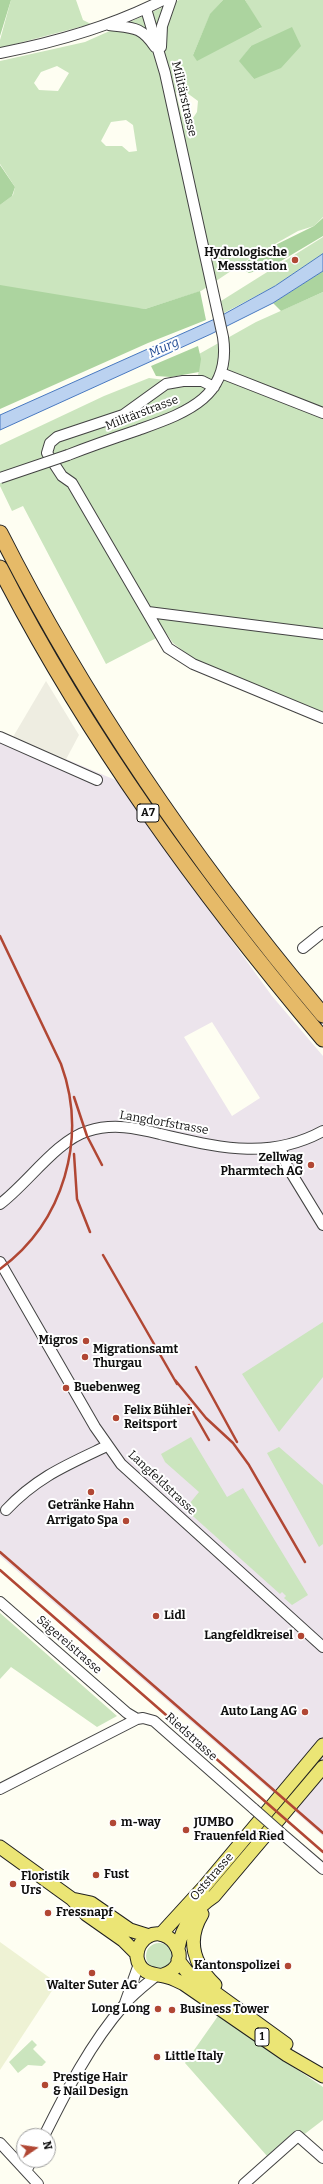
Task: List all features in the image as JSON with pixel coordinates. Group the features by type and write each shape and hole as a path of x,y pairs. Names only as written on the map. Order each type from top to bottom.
{"highway":[{"name":"A7","path":"0,533 60,647 139,772 223,890 323,1015"},
{"name":"A7","path":"0,568 71,694 146,810 242,941 323,1039"}],"main road":[{"name":"Oststrasse","path":"155,1935 204,1887 323,1746"},
{"name":"Oststrasse","path":"178,1954 182,1931 202,1904 214,1896 323,1767"},
{"path":"0,1847 72,1898 86,1914 124,1940 146,1972 159,1976 174,1968 178,1954 170,1938 130,1930 91,1903 72,1898"},
{"path":"214,1896 194,1929 193,1950 195,1959 208,1979 244,2012"},
{"path":"138,1959 141,1944 155,1935"},
{"name":"1","path":"178,1954 188,1973 244,2012 323,2075"},
{"name":"1","path":"159,1976 184,1984 287,2055 323,2075"}],"street":[{"name":"Militärstrasse","path":"0,54 40,45 107,25 164,0"},
{"name":"Militärstrasse","path":"160,55 162,26 171,0"},
{"name":"Militärstrasse","path":"0,478 181,414 204,399 214,387 221,373 224,358 223,337 160,55 146,9"},
{"name":"Militärstrasse","path":"107,25 136,28 146,34 160,55"},
{"path":"221,373 323,413"},
{"path":"214,387 202,380 166,384 128,412 57,437 47,447 47,453 62,476 72,483 168,648 193,664 323,718"},
{"path":"148,612 323,634"},
{"path":"0,737 97,780"},
{"path":"303,948 323,932"},
{"name":"Langdorfstrasse","path":"0,1204 70,1140 88,1131 104,1127 132,1128 196,1142 244,1149 280,1147 306,1139 323,1131"},
{"path":"280,1147 287,1166 323,1225"},
{"name":"Langfeldstrasse","path":"0,1262 107,1446 134,1477 323,1647"},
{"path":"6,1510 23,1492 54,1471 107,1446"},
{"name":"Sägereistrasse","path":"0,1602 121,1707 137,1719"},
{"path":"118,1729 122,1714 121,1707"},
{"name":"Riedstrasse","path":"137,1719 143,1718 154,1721 254,1810 323,1868"},
{"path":"0,1789 137,1719"},
{"path":"124,2005 138,1959"},
{"path":"48,2128 70,2083 94,2045 124,2005 159,1976"},
{"path":"244,2184 298,2136 323,2158"},
{"path":"0,2143 38,2184"}],"shaded area":[{"path":"46,681 79,735 63,765 10,742"},
{"path":"0,731 120,782 147,824 272,996 323,1056 323,1836 0,1556","holes":["212,1022 260,1098 232,1116 184,1037"]}],"green space":[{"path":"0,0 11,0 0,36"},
{"path":"11,0 76,0 83,20 91,24 0,48 0,40"},
{"path":"179,0 223,0 210,15 193,55 261,28 245,0 323,0 323,217 314,226 298,231 252,257 201,291 145,309 0,293 0,205 13,195 15,187 0,164 0,61 85,42","holes":["251,46 254,79 240,61","57,66 69,73 58,91 39,90 34,83 41,72","179,87 198,101 197,112 193,118 182,117 176,93","126,120 133,125 137,151 129,152 122,146 106,146 101,141 111,122"]},
{"path":"223,0 245,0 262,27 197,61 193,55 210,14"},
{"path":"292,27 301,46 281,68 254,79 239,61 251,46"},
{"path":"0,165 15,187 12,196 0,205"},
{"path":"323,218 323,236 271,267 249,273 244,270 245,264 251,257 314,226"},
{"path":"323,237 323,254 275,286 224,313 221,301"},
{"path":"323,271 323,292 281,311 273,303"},
{"path":"0,285 145,309 200,291 206,320 148,343 0,409"},
{"path":"323,292 323,712 195,660 173,643 166,633 106,664 23,506 12,511 0,486 0,445 104,396 149,378 197,384 200,359 199,354 256,322"},
{"path":"198,346 201,359 199,372 171,377 156,376 151,366"},
{"path":"323,1322 323,1377 279,1432 242,1374"},
{"path":"191,1437 227,1497 243,1488 308,1595 292,1605 284,1598 286,1596 282,1592 280,1594 185,1509 199,1492 165,1462 161,1454"},
{"path":"279,1447 323,1485 323,1544 319,1547 267,1453"},
{"path":"0,1613 117,1716 97,1727 11,1667 0,1679"},
{"path":"0,1942 57,1983 0,2070"},
{"path":"159,1943 168,1947 172,1956 168,1965 159,1969 150,1965 146,1956 150,1947"},
{"path":"218,2016 323,2087 323,2120 302,2136 296,2130 267,2156 185,2063"},
{"path":"32,2040 37,2045 33,2049 46,2062 42,2066 28,2065 18,2073 9,2062"}],"water":[{"name":"Murg","path":"323,254 323,271 273,303 211,334 0,430 0,415 217,318 275,286"}],"railway":[{"path":"0,936 61,1064 69,1092 72,1121 70,1149 65,1177 55,1203 40,1228 22,1250 0,1269"},
{"path":"74,1097 87,1136 102,1165"},
{"path":"74,1154 77,1199 90,1232"},
{"path":"103,1255 177,1384"},
{"path":"196,1367 237,1442"},
{"path":"175,1380 206,1418 233,1443 249,1465 305,1562"},
{"path":"189,1405 209,1440"},
{"path":"0,1552 323,1833"},
{"path":"0,1570 323,1852"}],"place":[{"name":"Hydrologische Messstation","path":"295,260"},
{"name":"Zellwag Pharmtech AG","path":"311,1165"},
{"name":"Migros","path":"86,1341"},
{"name":"Migrationsamt Thurgau","path":"85,1357"},
{"name":"Buebenweg","path":"66,1388"},
{"name":"Felix Bühler Reitsport","path":"116,1418"},
{"name":"Getränke Hahn","path":"91,1492"},
{"name":"Arrigato Spa","path":"126,1521"},
{"name":"Lidl","path":"156,1616"},
{"name":"Langfeldkreisel","path":"301,1636"},
{"name":"Auto Lang AG","path":"305,1712"},
{"name":"m-way","path":"113,1823"},
{"name":"JUMBO Frauenfeld Ried","path":"186,1830"},
{"name":"Fust","path":"96,1875"},
{"name":"Floristik Urs","path":"13,1884"},
{"name":"Fressnapf","path":"48,1913"},
{"name":"Kantonspolizei","path":"288,1966"},
{"name":"Walter Suter AG","path":"92,1973"},
{"name":"Long Long","path":"158,2009"},
{"name":"Business Tower","path":"172,2010"},
{"name":"Little Italy","path":"157,2057"},
{"name":"Prestige Hair & Nail Design","path":"45,2085"}]}
